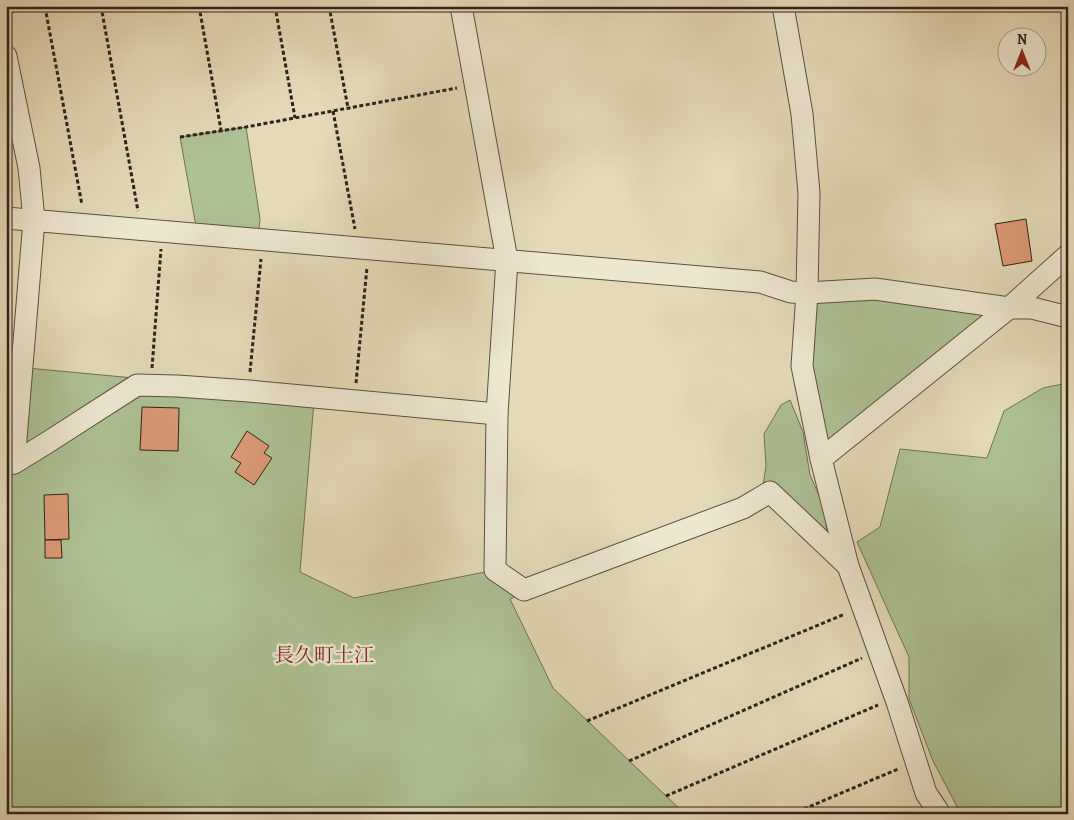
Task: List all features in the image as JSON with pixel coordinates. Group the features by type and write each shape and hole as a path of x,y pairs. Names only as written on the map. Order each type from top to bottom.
{"street":[{"path":"461,6 506,260 497,414 496,570 524,590 743,508 770,492 848,566"},
{"path":"783,6 802,114 809,193 807,293 802,366 821,459 848,566 897,702 926,793 940,814"},
{"path":"6,56 29,168 34,220 10,463"},
{"path":"6,218 262,240 362,243 506,260 760,282 791,292 807,293 875,288 1009,308 1032,308 1068,317"},
{"path":"821,459 1009,308 1068,255"},
{"path":"10,463 137,385 249,391 497,414"}],"path":[{"path":"101,6 139,217"},
{"path":"199,6 221,130"},
{"path":"275,6 295,118"},
{"path":"329,6 348,108"},
{"path":"45,7 86,224"},
{"path":"180,136 295,118 461,88"},
{"path":"333,111 362,243 354,402"},
{"path":"249,391 262,240"},
{"path":"151,385 161,248"},
{"path":"587,721 848,613"},
{"path":"629,761 863,658"},
{"path":"666,796 879,705"},
{"path":"792,814 900,768"}],"green space":[{"path":"6,6 48,6 6,14"},
{"path":"246,127 260,219 258,237 197,232 180,137"},
{"path":"876,294 1001,311 823,453 808,366 814,299"},
{"path":"6,366 166,381 314,401 300,572 354,598 495,570 526,592 510,599 553,688 685,814 6,814"},
{"path":"1068,383 1068,814 961,814 933,761 909,699 909,657 857,542 880,527 900,449 987,458 1004,411 1043,388"},
{"path":"790,400 803,432 810,475 825,509 827,539 763,485 766,466 764,434 781,405"}],"building":[{"path":"1026,219 1032,261 1003,266 995,224"},
{"path":"142,407 179,408 178,451 140,450"},
{"path":"247,431 269,446 264,453 272,458 254,485 235,472 241,463 231,457"},
{"path":"68,494 69,539 45,540 44,495"},
{"path":"45,540 61,540 62,558 45,558"}],"district":[{"name":"長久町土江","path":"324,655"}]}
